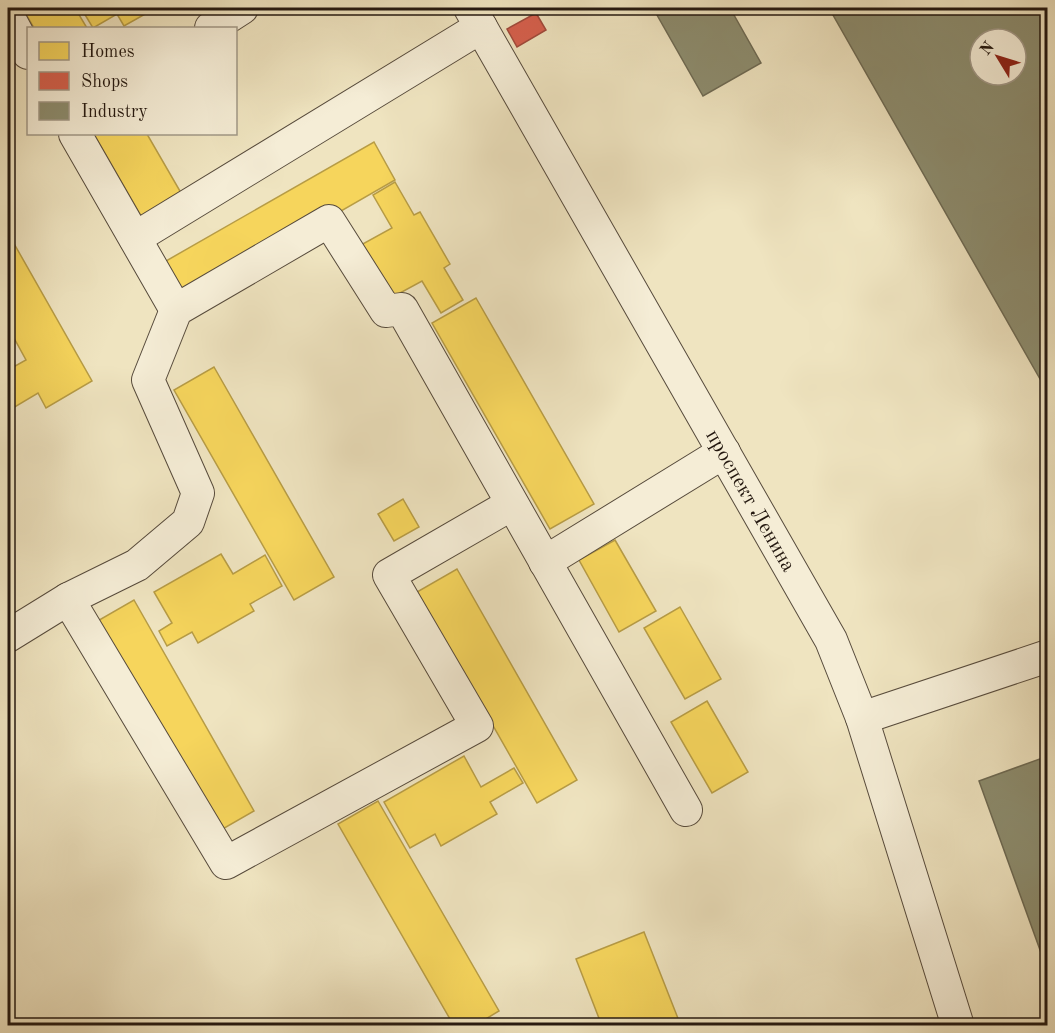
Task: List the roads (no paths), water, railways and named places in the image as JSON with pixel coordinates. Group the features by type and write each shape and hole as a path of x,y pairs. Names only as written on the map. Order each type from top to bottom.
{"street":[{"path":"213,27 242,8"},
{"path":"8,16 27,51"},
{"path":"135,238 476,17"},
{"name":"проспект Ленина","path":"476,17 831,640 862,718 958,1026"},
{"path":"76,135 176,310"},
{"path":"8,636 68,599 137,565 188,522 198,493 148,380 176,310 329,221 386,311 402,309 686,810"},
{"path":"545,562 724,452"},
{"path":"68,599 226,863 477,726 389,575 512,504"},
{"path":"862,718 1047,656"}]}
